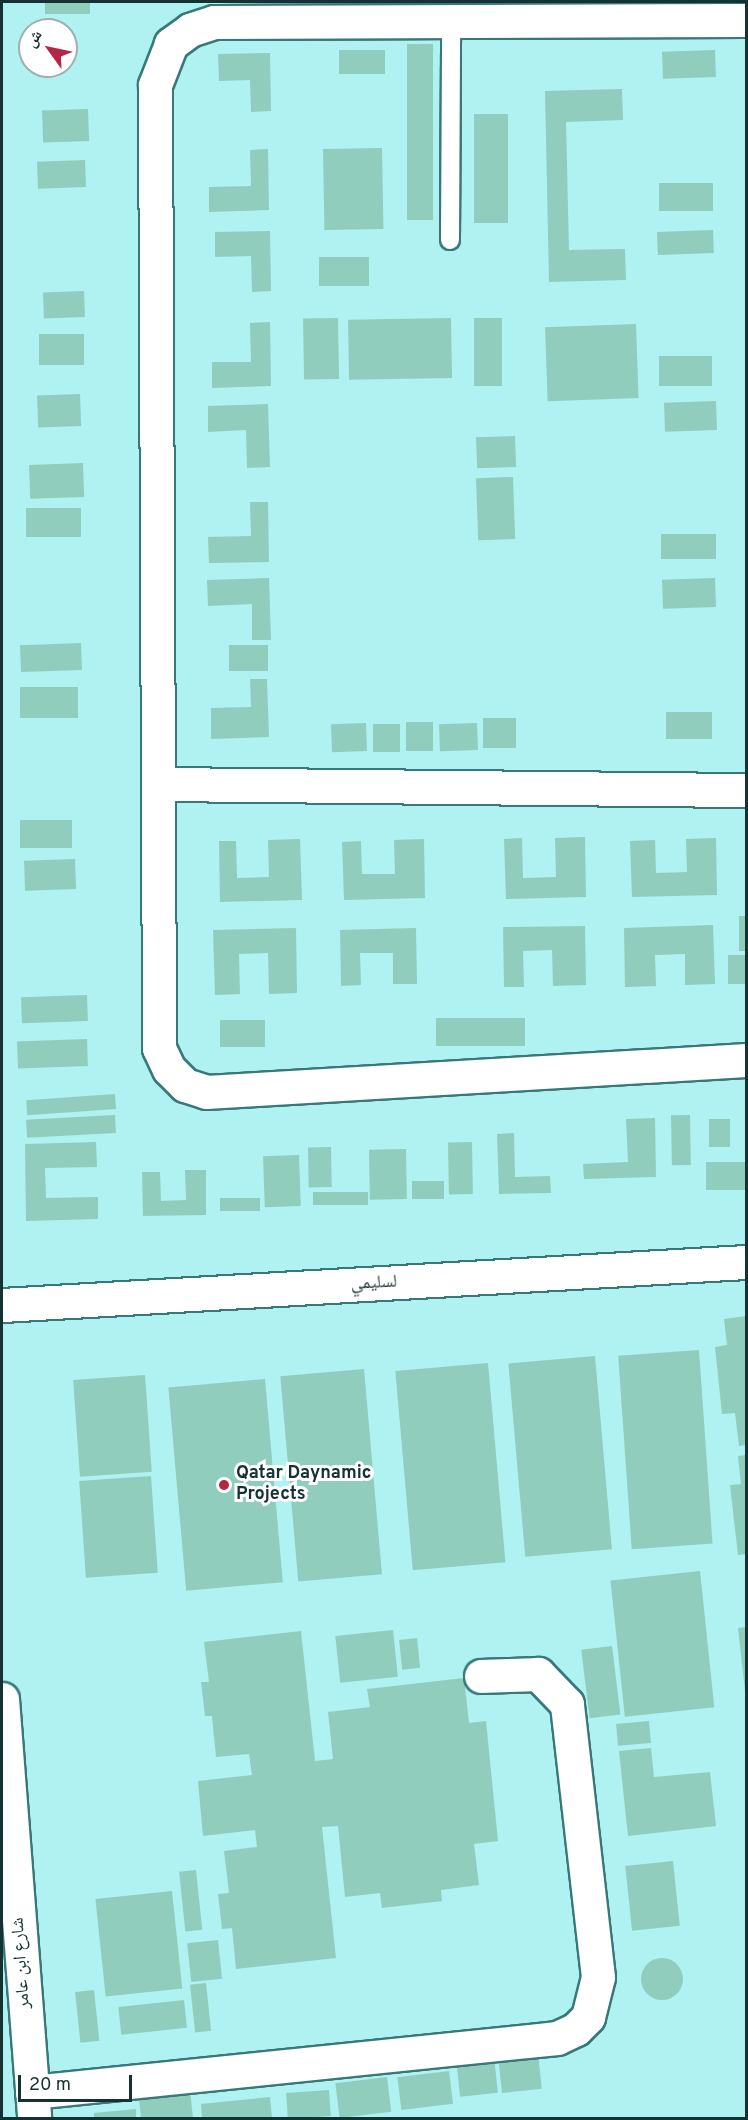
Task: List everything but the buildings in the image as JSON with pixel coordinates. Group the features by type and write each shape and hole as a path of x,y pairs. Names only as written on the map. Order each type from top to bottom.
{"street":[{"path":"747,20 214,22 180,37 159,64 159,1048 185,1085 206,1092 747,1060"},
{"path":"160,784 747,790"},
{"name":"لسليمي","path":"2,1305 747,1262"},
{"path":"33,2105 557,2037 576,2029 588,2017 598,1977 567,1704 538,1674 481,1676"},
{"name":"شارع ابن عامر","path":"2,1699 4,1751 33,2105"}],"lane":[{"path":"450,240 451,21"}],"place":[{"name":"Qatar Daynamic Projects","path":"224,1485"}]}
